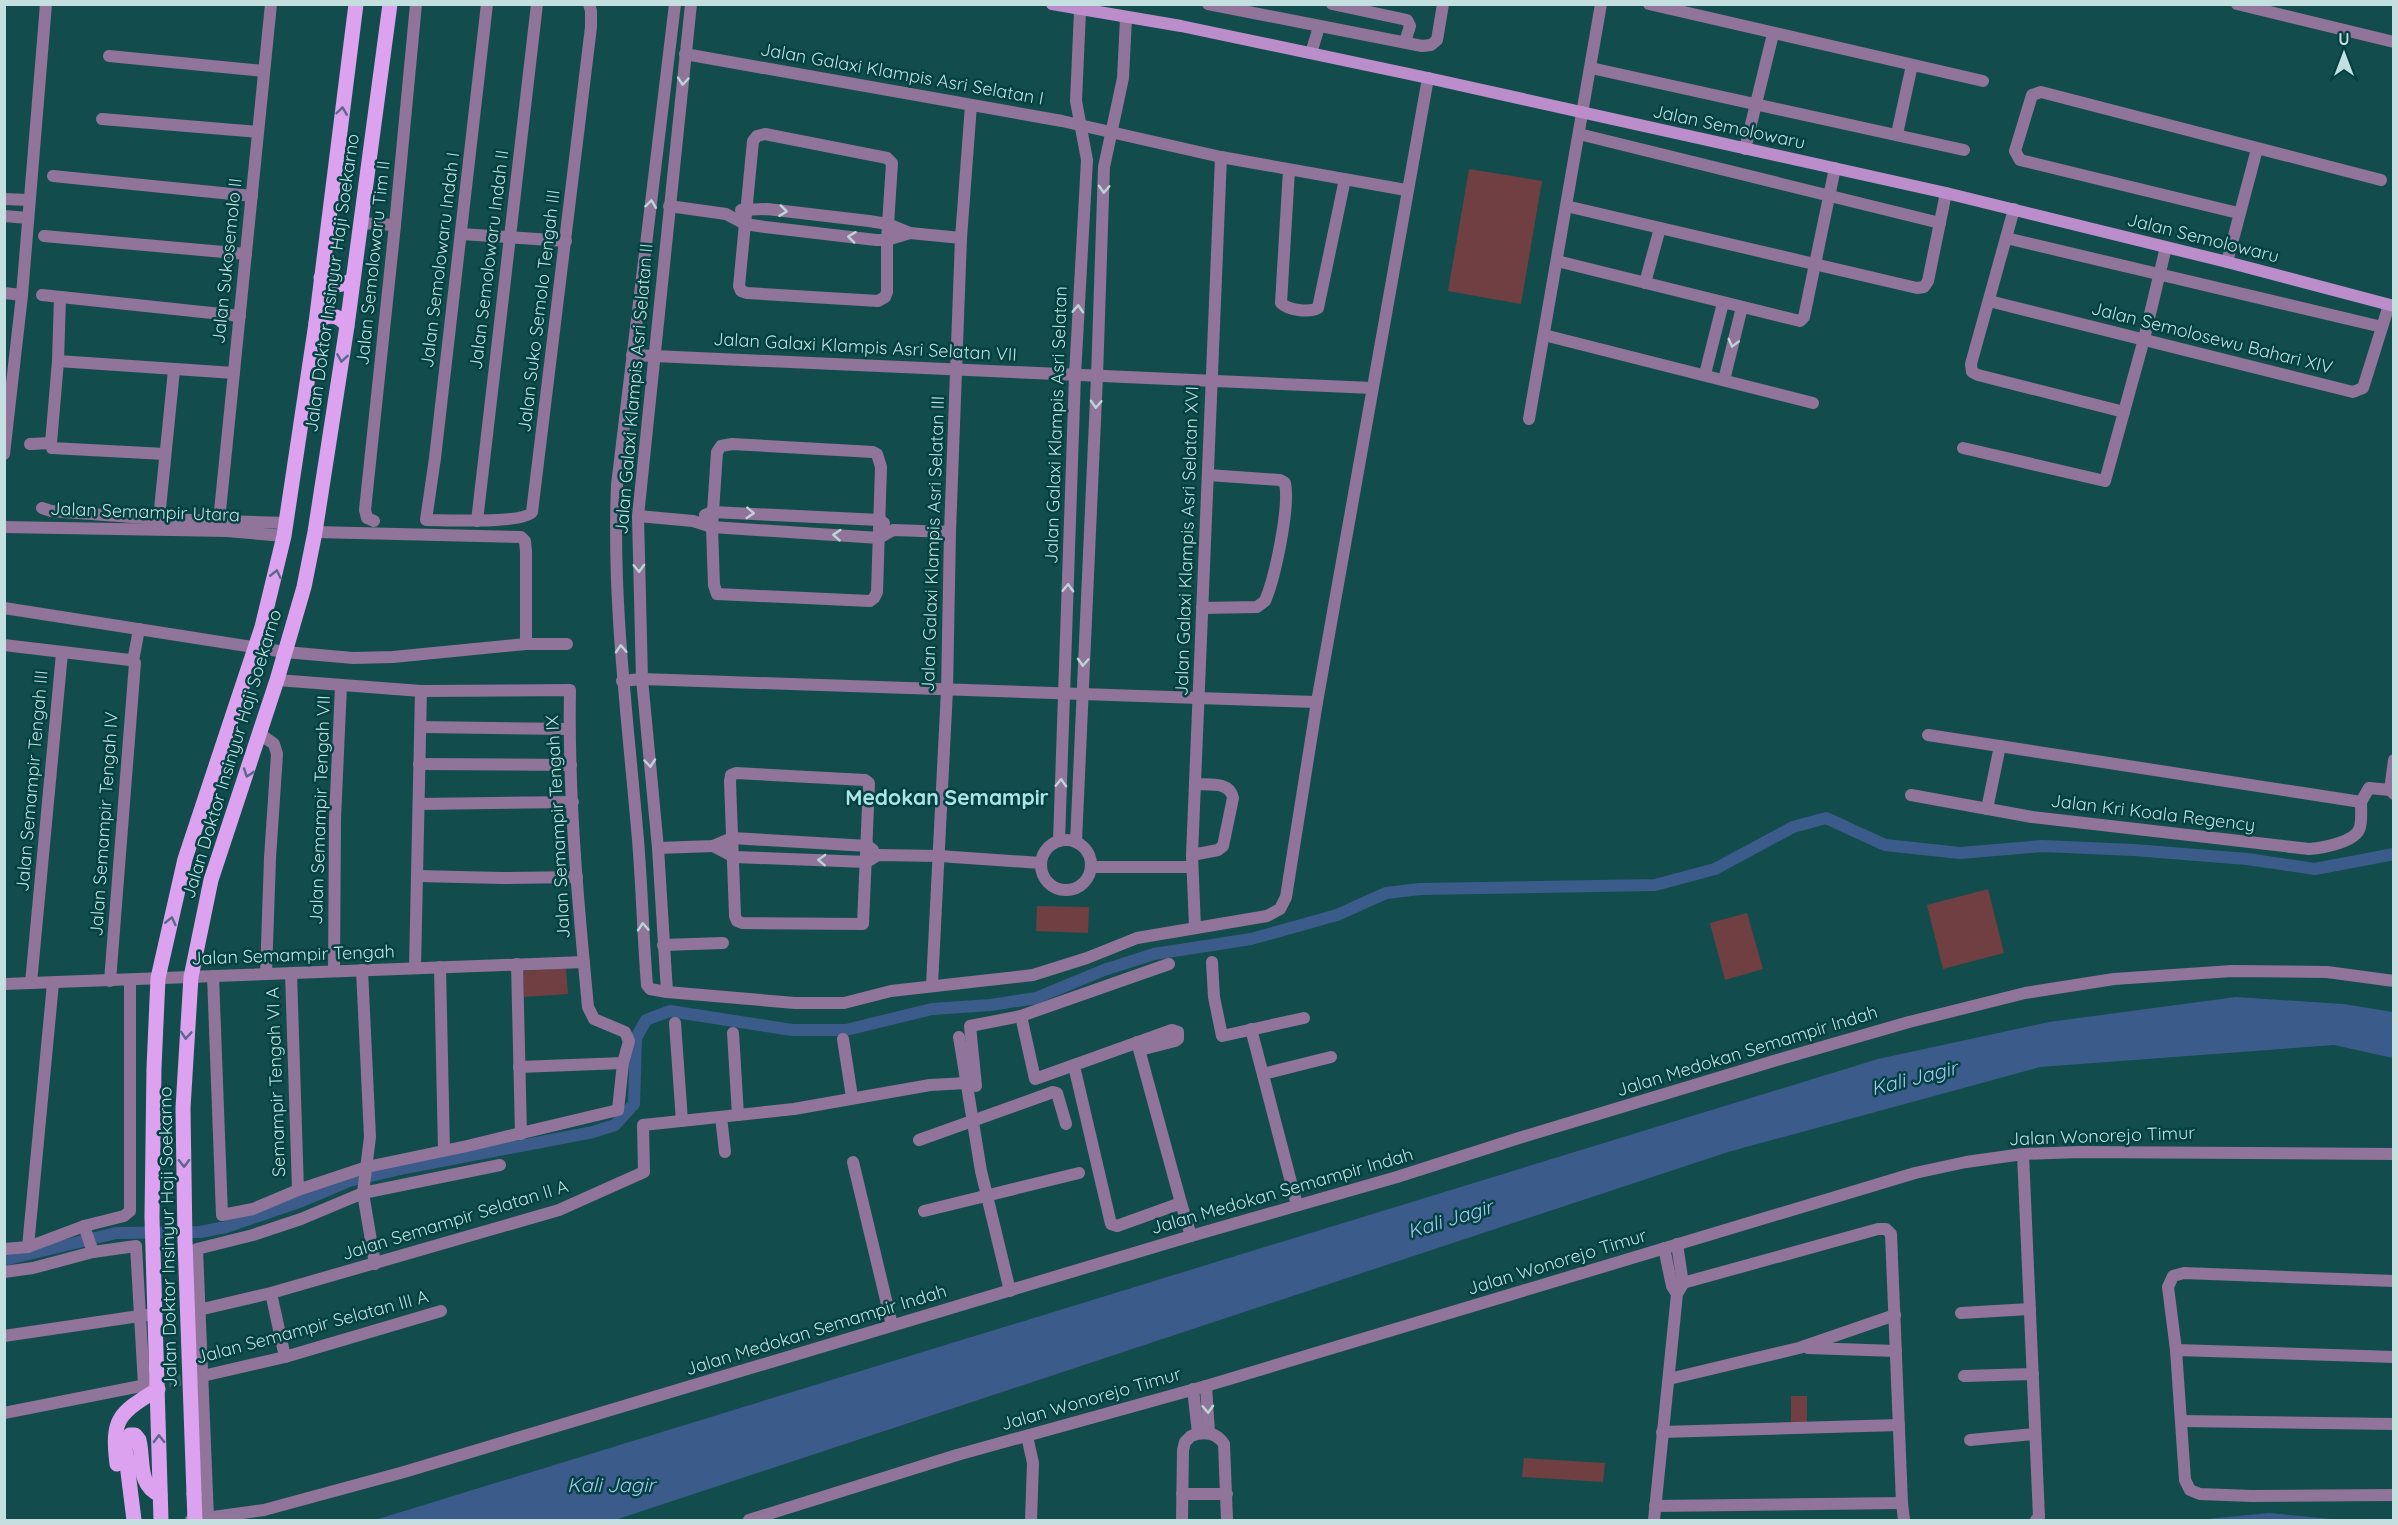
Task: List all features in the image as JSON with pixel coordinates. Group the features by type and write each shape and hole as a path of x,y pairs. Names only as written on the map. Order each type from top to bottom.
{"main road":[{"name":"Jalan Doktor Insinyur Haji Soekarno","path":"161,1521 151,1386 154,1068 158,978 185,859 256,648 286,529 316,322 356,4"},
{"name":"Jalan Doktor Insinyur Haji Soekarno","path":"198,1520 194,1494 184,1241 183,1108 191,977 211,880 260,734 304,587 315,532 347,326 390,4"},
{"name":"Jalan Semolowaru","path":"1052,4 1080,11 1181,26 1315,39 1428,78 1584,102 1747,140 1835,168 2166,247 2229,253 2392,305"},
{"path":"321,278 328,284 336,286 352,279"},
{"path":"316,322 325,316 332,315 343,320 347,326"},
{"path":"124,1521 114,1432 129,1407 151,1386"},
{"path":"134,1521 125,1448 130,1435 135,1435 139,1440 145,1481 160,1496"}],"street":[{"path":"4,454 9,379 22,295 46,4"},
{"name":"Jalan Sukosemolo II","path":"219,521 271,4"},
{"name":"Jalan Semolowaru Tim II","path":"374,521 367,518 365,510 416,4"},
{"name":"Jalan Semolowaru Indah I","path":"426,520 488,4"},
{"name":"Jalan Semolowaru Indah II","path":"477,520 537,4"},
{"name":"Jalan Suko Semolo Tengah III","path":"426,520 525,518 532,512 591,27 589,4"},
{"name":"Jalan Galaxi Klampis Asri Selatan II","path":"675,4 617,484 615,527 622,681 638,841 647,985 650,989 667,992 658,848 642,679 638,516 691,4"},
{"path":"1208,4 1315,39 1406,42 1422,46 1434,43 1439,36 1443,4"},
{"path":"1332,4 1407,20 1410,26 1406,42"},
{"path":"1529,419 1601,4"},
{"path":"1649,4 1983,81"},
{"path":"2237,4 2394,42"},
{"name":"Jalan Galaxi Klampis Asri Selatan","path":"1059,841 1075,375 1087,160 1076,101 1080,11"},
{"name":"Jalan Galaxi Klampis Asri Selatan","path":"1076,842 1104,167 1123,78 1126,18"},
{"path":"673,21 688,23"},
{"path":"1747,140 1758,103 1773,34"},
{"name":"Jalan Galaxi Klampis Asri Selatan I","path":"685,54 1062,121 1080,127 1112,131 1221,157 1406,190"},
{"path":"109,56 264,71"},
{"path":"1897,134 1912,65"},
{"path":"1591,68 1964,150"},
{"path":"667,992 795,1003 858,1001 891,991 1033,975 1087,958 1137,938 1268,916 1280,909 1286,897 1317,702 1406,190 1428,78"},
{"path":"2238,213 2020,160 2015,151 2032,95 2038,92 2381,180"},
{"name":"Jalan Galaxi Klampis Asri Selatan III","path":"932,985 947,690 950,532 961,238 971,105"},
{"path":"102,119 258,132"},
{"path":"765,134 887,158 892,164 887,240 888,292 882,300 741,291 739,286 745,224 753,141 757,136 765,134"},
{"path":"1579,134 1830,194 1940,223"},
{"path":"2229,253 2257,148"},
{"name":"Jalan Galaxi Klampis Asri Selatan XVI","path":"1195,927 1192,861 1221,157"},
{"path":"1557,261 1792,320 1801,320 1835,168"},
{"path":"1289,170 1281,303 1286,308 1310,311 1316,310 1319,306 1345,179"},
{"path":"53,176 252,196"},
{"path":"1566,206 1921,288 1928,281 1946,193"},
{"path":"4,199 29,201"},
{"path":"669,207 726,214 745,224 887,240 910,233"},
{"path":"726,214 746,208 888,224 910,233 961,238"},
{"path":"2014,209 1971,364 1972,372 2124,412"},
{"path":"4,216 28,218"},
{"path":"360,223 395,225"},
{"path":"1645,283 1659,228"},
{"path":"461,234 566,241"},
{"path":"44,236 246,254"},
{"path":"2006,238 2382,327 2392,305"},
{"path":"1963,448 2105,481 2144,339 2166,247"},
{"path":"4,293 22,295"},
{"path":"42,295 240,316"},
{"path":"60,297 52,448 165,454"},
{"name":"Jalan Semolosewu Bahari XIV","path":"1989,301 2353,392 2363,388 2382,327"},
{"path":"1705,375 1723,303"},
{"path":"1724,380 1742,307"},
{"path":"1544,335 1814,403"},
{"name":"Jalan Galaxi Klampis Asri Selatan VII","path":"632,355 1372,388"},
{"path":"58,361 234,373"},
{"path":"159,519 174,370"},
{"path":"30,444 51,443"},
{"path":"732,444 873,452 879,457 881,467 879,520 877,592 870,601 724,595 717,594 714,590 712,512 717,452 721,446 732,444"},
{"path":"1202,608 1257,607 1265,601 1282,526 1286,493 1285,483 1280,480 1208,476"},
{"path":"42,508 51,511 159,519 219,521 286,529"},
{"path":"693,520 712,512 879,520 893,530"},
{"path":"638,516 693,520 712,527 879,538 893,530 950,532"},
{"name":"Jalan Semampir Utara","path":"4,527 216,531 286,529"},
{"path":"315,532 523,538 526,552 526,644"},
{"path":"4,608 256,648 353,658 393,657 526,644 567,644"},
{"name":"Jalan Semampir Tengah IV","path":"110,981 138,629"},
{"path":"4,645 134,665"},
{"name":"Jalan Semampir Tengah III","path":"31,983 62,653"},
{"path":"622,681 642,679 1317,702"},
{"path":"277,680 421,691 415,968"},
{"name":"Jalan Semampir Tengah VII","path":"334,971 335,819 341,686"},
{"name":"Jalan Semampir Tengah IX","path":"421,691 570,690 569,729 577,877 590,1015 594,1019 625,1032 628,1036 629,1047 623,1064"},
{"path":"420,727 569,729"},
{"path":"260,734 274,744 277,754 266,974"},
{"path":"1928,735 2361,802 2369,788 2392,792 2394,760"},
{"path":"1987,809 2000,746"},
{"path":"419,764 571,765"},
{"path":"736,773 865,780 869,783 870,788 863,924 742,923 737,921 732,838 731,775 736,773"},
{"path":"1091,867 1192,861 1218,850 1223,846 1233,798 1232,792 1225,786 1195,784"},
{"name":"Jalan Kri Koala Regency","path":"1911,795 2032,817 2309,849 2324,848 2355,835 2360,827 2361,802"},
{"path":"419,804 573,801"},
{"path":"658,848 713,846 732,838 868,846 878,855"},
{"path":"1059,841 1076,842 1087,852 1091,867 1085,881 1072,889 1064,890 1050,884 1045,878 1041,863 1047,850 1059,841"},
{"path":"713,846 734,857 867,862 878,855 939,856 1041,863"},
{"path":"417,876 577,877"},
{"path":"663,945 723,943"},
{"name":"Jalan Semampir Tengah","path":"4,984 584,962"},
{"path":"1212,962 1214,997 1220,1033 1223,1036 1304,1018"},
{"path":"517,964 521,1134"},
{"path":"1010,1291 972,1122 970,1026 1021,1016 1169,964"},
{"path":"440,967 444,1150"},
{"path":"362,970 370,1137 363,1190 375,1264"},
{"name":"Jalan Medokan Semampir Indah","path":"198,1520 264,1510 404,1472 1777,1060 1909,1022 2025,993 2114,979 2232,971 2327,972 2394,981"},
{"name":"Semampir Tengah VI A","path":"291,973 298,1190"},
{"path":"213,976 221,1215 254,1209 298,1190 366,1168 618,1110 623,1064 519,1067"},
{"path":"4,1249 28,1247 84,1227 124,1216 130,1210 130,980"},
{"path":"28,1247 53,983"},
{"path":"1021,1016 1035,1079 1138,1046 1172,1030 1178,1032"},
{"path":"675,1023 682,1121"},
{"path":"1251,1029 1297,1205"},
{"path":"733,1033 738,1115"},
{"path":"960,1037 972,1084"},
{"path":"843,1039 852,1097"},
{"path":"1138,1046 1191,1236"},
{"path":"1263,1074 1331,1058"},
{"path":"1074,1066 1111,1224 1117,1226 1181,1203"},
{"name":"Jalan Semampir Selatan II A","path":"194,1312 375,1264 559,1210 640,1176 645,1167 643,1125 794,1109 930,1085 972,1084"},
{"path":"919,1140 1055,1092 1066,1124"},
{"path":"721,1117 725,1152"},
{"name":"Jalan Wonorejo Timur","path":"748,1521 1915,1173 1966,1162 2023,1154 2129,1151 2394,1154"},
{"path":"2023,1154 2039,1517 2036,1521"},
{"path":"853,1162 892,1325"},
{"path":"198,1520 194,1312 196,1254 200,1248 253,1235 301,1219 363,1190 500,1165"},
{"path":"924,1211 1079,1173"},
{"path":"84,1227 92,1250"},
{"path":"1677,1288 1878,1228 1886,1229 1891,1234 1904,1521"},
{"path":"1654,1521 1677,1288 1677,1244"},
{"path":"4,1272 44,1266 92,1250 136,1246 151,1386 4,1413"},
{"path":"1664,1248 1677,1288"},
{"path":"2394,1281 2184,1273 2174,1276 2168,1287 2176,1350 2185,1480 2190,1490 2200,1494 2263,1496 2394,1495"},
{"path":"271,1293 285,1357"},
{"path":"1960,1313 2030,1309"},
{"name":"Jalan Semampir Selatan III A","path":"197,1378 285,1357 441,1311"},
{"path":"1669,1378 1799,1348 1895,1315"},
{"path":"4,1336 144,1316"},
{"path":"1799,1348 1896,1351"},
{"path":"2176,1350 2394,1357"},
{"path":"1964,1376 2033,1374"},
{"path":"1203,1433 1206,1386"},
{"path":"1193,1389 1203,1433"},
{"path":"2182,1421 2394,1424"},
{"path":"1662,1432 1899,1425"},
{"path":"1182,1521 1184,1446 1188,1438 1203,1433 1220,1439 1224,1444 1227,1521"},
{"path":"1970,1440 2035,1434"},
{"path":"1027,1436 1033,1463 1031,1521"},
{"path":"1182,1494 1227,1494"},
{"path":"1655,1506 1902,1503"}],"shaded area":[{"path":"1469,169 1542,181 1521,304 1448,291"},
{"path":"1988,889 2004,953 1943,969 1927,905"},
{"path":"1037,906 1089,907 1088,933 1036,931"},
{"path":"1747,913 1763,969 1725,980 1710,923"},
{"path":"566,968 568,994 524,997 523,971"},
{"path":"1791,1396 1807,1396 1807,1423 1791,1423"},
{"path":"1524,1458 1605,1463 1603,1482 1522,1477"}],"water":[{"name":"Kali Jagir","path":"2236,997 2343,1004 2393,1012 2393,1058 2334,1045 2040,1067 1728,1152 615,1520 375,1520 1878,1059 2049,1022"},
{"path":"2269,1513 2342,1520 2197,1520"}],"waterway":[{"path":"4,1260 116,1233 200,1232 226,1227 302,1201 349,1181 593,1132 615,1125 634,1104 636,1038 646,1020 670,1011 792,1030 846,1030 932,1009 991,1005 1036,998 1104,970 1154,954 1251,939 1337,915 1386,893 1420,889 1655,885 1715,869 1793,827 1826,818 1885,845 1960,853 2042,846 2134,850 2247,859 2315,869 2394,854"}],"tunnel":[{"path":"146,1315 190,1312"},
{"path":"151,1384 192,1378"}],"district":[{"name":"Medokan Semampir","path":"947,798"}]}
